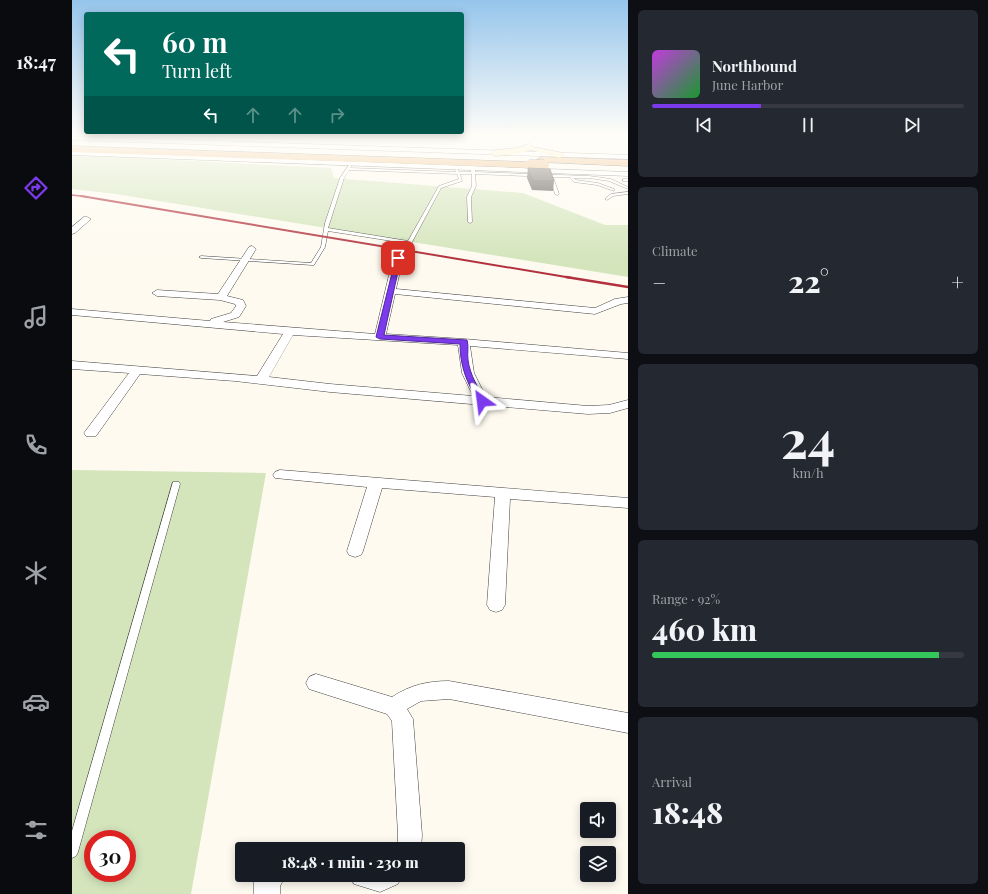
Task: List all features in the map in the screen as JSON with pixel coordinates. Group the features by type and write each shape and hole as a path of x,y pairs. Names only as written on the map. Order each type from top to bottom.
{"street":[{"path":"72,231 87,219"},
{"path":"221,297 252,249"},
{"path":"380,337 398,258"},
{"path":"390,292 595,311 603,309 611,303 628,300"},
{"path":"157,293 221,297 239,302 241,306 239,311 230,318 207,324"},
{"path":"72,312 290,331 464,342 628,356"},
{"path":"261,380 290,331"},
{"path":"464,342 464,359 466,368 472,384 482,401"},
{"path":"72,365 601,410 628,404"},
{"path":"91,434 137,370"},
{"path":"280,475 628,504"},
{"path":"355,551 376,483"},
{"path":"496,605 503,494"},
{"path":"316,683 394,707 402,719 410,842"},
{"path":"394,707 409,697 426,690 449,690 628,723"},
{"path":"266,894 268,882"}],"lane":[{"path":"201,257 312,264 323,247 326,237 326,229 343,176"},
{"path":"326,229 409,243 440,187 461,180 459,176"},
{"path":"470,222 470,197 474,186 473,176"},
{"path":"546,176 557,194"},
{"path":"571,176 575,181 598,184 613,190"},
{"path":"583,176 600,178 628,188"},
{"path":"608,199 612,195 628,193"},
{"path":"72,852 176,484"}],"green space":[{"path":"72,176 333,176 334,178 523,193 605,225 628,225 628,277 116,194 72,189"},
{"path":"72,470 266,473 191,894 72,894"}],"building":[{"path":"531,176 552,176 554,181 533,181"}],"railway":[{"path":"72,195 84,196"},
{"path":"84,196 88,197"},
{"path":"84,196 566,277"},
{"path":"566,277 628,287"},
{"path":"566,277 572,278"}],"route":[{"path":"398,258 380,337 464,342 464,359 466,368 472,384 482,401"}]}
